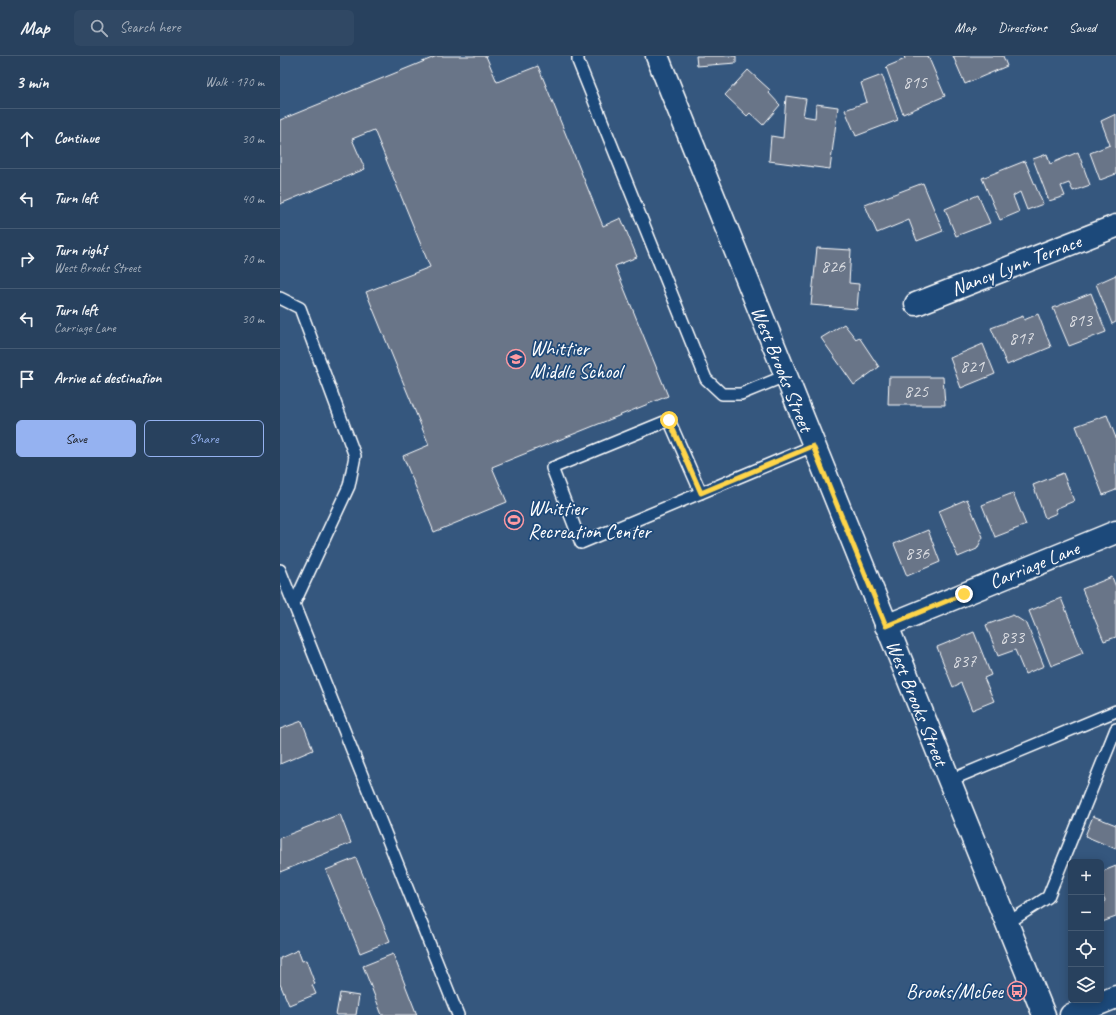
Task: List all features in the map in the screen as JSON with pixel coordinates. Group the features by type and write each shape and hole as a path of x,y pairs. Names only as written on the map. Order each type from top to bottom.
{"street":[{"name":"West Brooks Street","path":"657,56 948,781 1044,1015"},
{"name":"Nancy Lynn Terrace","path":"916,304 1116,226"},
{"name":"Carriage Lane","path":"886,626 1116,532"},
{"path":"1071,1015 1116,997"}],"lane":[{"path":"578,56 578,61 706,379 722,394 741,394 786,376"},
{"path":"280,298 300,308 355,456 349,486 294,604"},
{"path":"701,493 669,420 552,468 581,543 701,493 813,446"},
{"path":"280,570 458,1015"},
{"path":"948,781 1116,711"},
{"path":"1006,924 1048,898 1116,729"}],"building":[{"path":"437,56 486,56 497,82 538,66 603,226 621,218 637,257 615,266 668,396 492,467 507,502 434,532 403,456 429,445 366,292 430,267 374,130 352,139 365,169 280,204 280,120"},
{"path":"696,56 736,56 736,63 697,66"},
{"path":"904,56 928,56 945,96 903,114 886,67 905,59"},
{"path":"953,56 1003,56 1007,66 965,84"},
{"path":"748,70 770,90 768,92 780,105 763,125 750,113 747,116 725,95"},
{"path":"882,75 898,120 856,136 845,110 867,102 861,83"},
{"path":"786,96 806,99 803,116 815,118 816,104 838,107 830,169 769,161 771,136 783,138"},
{"path":"1116,114 1116,174 1100,180 1090,153 1110,145 1101,121"},
{"path":"1078,152 1090,185 1073,191 1069,183 1061,186 1065,196 1049,201 1033,159 1047,154 1050,164"},
{"path":"1025,161 1043,204 1027,210 1020,192 1013,196 1019,212 1000,220 982,178"},
{"path":"923,183 943,231 917,241 909,220 877,233 865,205"},
{"path":"978,195 990,223 956,236 945,209"},
{"path":"817,248 851,250 849,283 859,284 857,309 811,305"},
{"path":"1116,275 1116,322 1112,324 1096,284"},
{"path":"1091,293 1106,332 1069,346 1053,308"},
{"path":"1038,314 1051,347 1007,365 991,328 1023,316 1024,320"},
{"path":"844,324 856,339 859,337 879,367 854,385 821,338"},
{"path":"983,344 995,374 961,388 950,358"},
{"path":"889,377 943,377 945,405 888,405"},
{"path":"1107,415 1116,438 1116,490 1103,495 1076,426"},
{"path":"1063,473 1074,501 1055,509 1057,513 1045,518 1033,485"},
{"path":"1013,493 1026,525 995,537 982,505"},
{"path":"967,499 983,537 977,549 958,557 939,511"},
{"path":"928,530 940,562 907,576 894,544"},
{"path":"1112,577 1116,587 1116,637 1104,641 1082,589"},
{"path":"1061,598 1083,653 1051,666 1029,611"},
{"path":"1013,615 1027,624 1044,666 1025,674 1015,650 998,656 986,625"},
{"path":"974,632 991,675 984,678 994,701 972,710 961,683 953,687 937,647"},
{"path":"302,721 313,750 280,764 280,729"},
{"path":"340,814 351,843 280,872 280,838"},
{"path":"1093,816 1116,825 1116,849 1085,836"},
{"path":"356,858 390,941 360,953 326,870"},
{"path":"1116,866 1116,917 1104,921 1105,900 1104,871"},
{"path":"298,950 302,961 306,960 315,984 312,985 316,994 289,1005 280,984 280,958"},
{"path":"393,954 417,1015 382,1015 363,966"},
{"path":"340,993 359,996 356,1015 336,1015"}],"place":[{"name":"Whittier Middle School","path":"516,359"},
{"name":"Whittier Recreation Center","path":"514,520"},
{"name":"Brooks/McGee","path":"1017,991"}],"route":[{"path":"669,420 701,493 813,446 886,626 964,594"}]}
